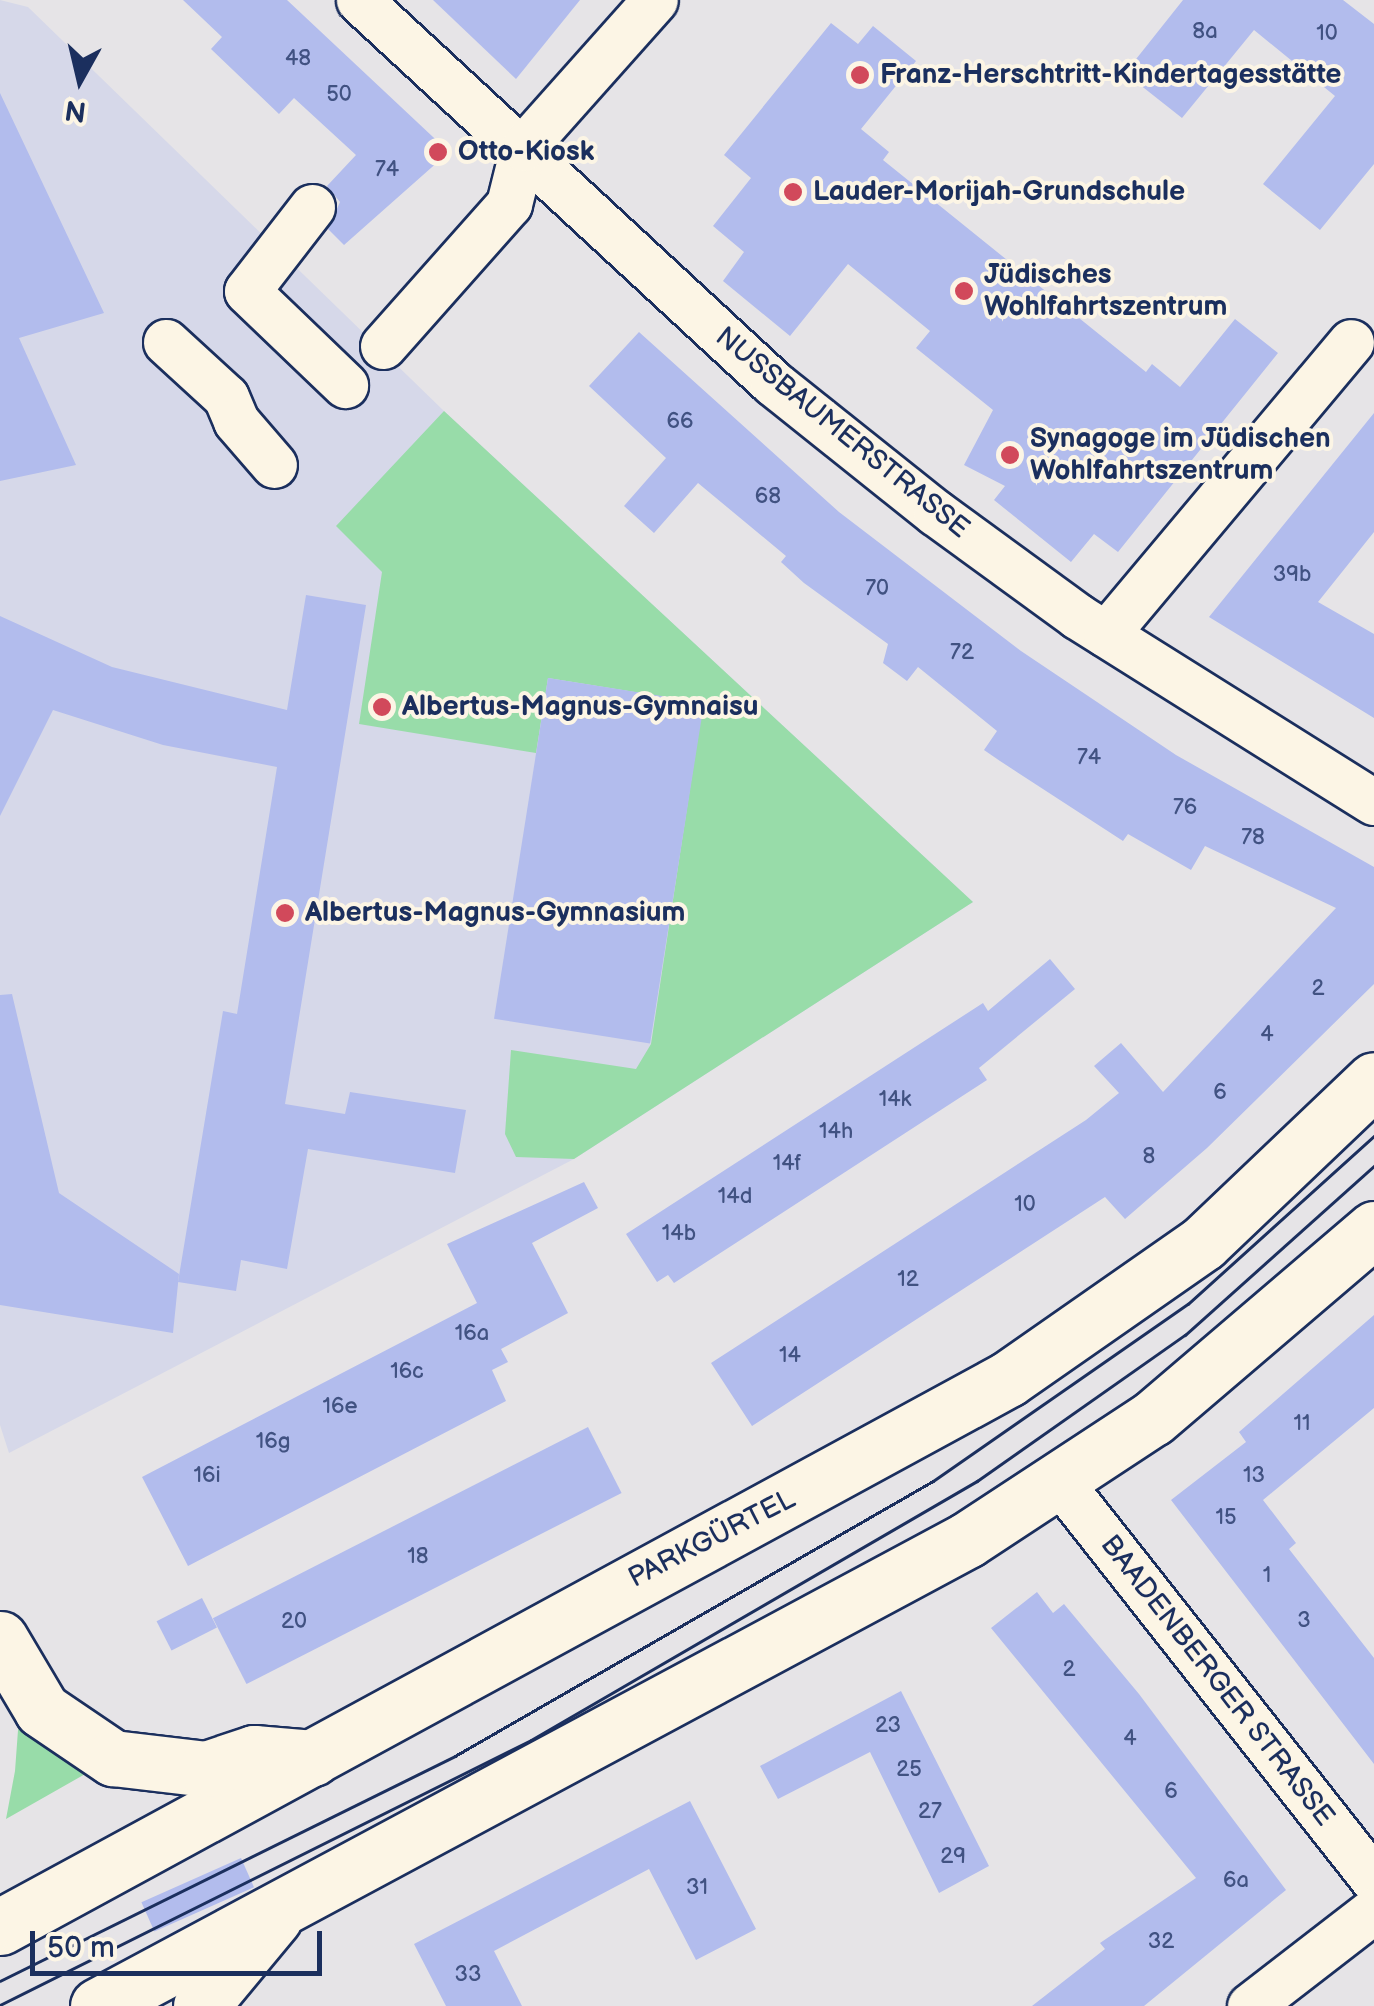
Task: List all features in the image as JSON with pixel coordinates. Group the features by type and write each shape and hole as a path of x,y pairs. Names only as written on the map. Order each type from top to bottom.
{"main road":[{"name":"PARKGÜRTEL","path":"0,1926 313,1758 535,1630 855,1465 1105,1317 1202,1243 1374,1080"},
{"path":"98,2006 274,1918 1060,1482 1254,1337 1374,1229"},
{"path":"0,1640 42,1710 113,1758 206,1769 254,1753 313,1758"},
{"path":"200,2006 274,1918"}],"street":[{"name":"NUSSBAUMERSTRASSE","path":"360,0 773,383 1106,634 1374,802"},
{"path":"383,346 509,204 523,148 655,0"},
{"path":"312,207 247,291 345,385"},
{"path":"166,342 226,397 236,421 274,465"},
{"path":"1106,634 1351,342"},
{"name":"BAADENBERGER STRASSE","path":"1060,1482 1374,1880"},
{"path":"1250,2006 1374,1910"}],"shaded area":[{"name":"Albertus-Magnus-Gymnaisu","path":"0,0 28,7 444,411 973,902 574,1159 9,1453 0,1425"}],"green space":[{"path":"444,411 973,902 574,1159 516,1157 505,1134 511,1050 636,1069 651,1044 703,703 548,678 536,753 359,724 382,572 336,526"},
{"path":"20,1703 94,1769 6,1819 15,1771"}],"building":[{"path":"183,0 287,0 449,152 344,245 328,229 340,202 327,186 356,155 294,98 279,114 211,49 222,37"},
{"path":"433,0 580,0 516,79"},
{"path":"1183,0 1343,0 1374,24 1374,164 1320,230 1263,184 1335,96 1254,30 1182,118 1125,73"},
{"name":"Jüdisches Wohlfahrtszentrum","path":"831,23 858,44 873,26 916,61 861,129 889,152 883,160 1146,372 1152,364 1180,387 1235,319 1278,353 1118,552 1094,534 1071,562 994,500 1005,486 964,465 993,410 916,348 930,331 848,264 790,336 723,281 744,252 713,226 751,178 724,155"},
{"path":"0,93 104,313 19,338 76,465 0,481"},
{"path":"639,332 839,512 1021,651 1176,755 1374,867 1374,984 1207,1148 1125,1219 1105,1197 752,1426 711,1363 1086,1120 1119,1093 1094,1066 1121,1043 1163,1092 1336,908 1205,846 1191,870 1128,834 1123,841 1000,761 984,750 997,731 918,667 907,681 883,663 888,644 804,583 781,562 786,556 698,483 654,533 624,506 666,458 589,386"},
{"path":"1374,413 1374,532 1318,602 1374,634 1374,718 1209,617"},
{"name":"Albertus-Magnus-Gymnasium","path":"306,595 366,605 285,1104 345,1114 350,1092 466,1110 455,1173 308,1149 287,1269 241,1260 236,1291 178,1282 223,1011 237,1014 277,767 163,745 53,710 0,816 0,616 112,667 287,710"},
{"path":"548,678 704,703 650,1043 494,1019"},
{"path":"1050,959 1075,989 979,1068 987,1080 674,1283 668,1275 657,1282 626,1234 983,1003 988,1011"},
{"path":"12,994 59,1193 179,1274 173,1333 0,1305 0,995"},
{"path":"584,1182 598,1208 532,1243 568,1313 501,1349 508,1362 492,1370 506,1401 188,1566 142,1477 477,1303 447,1244"},
{"path":"1374,1315 1374,1408 1263,1500 1296,1543 1289,1549 1374,1658 1374,1764 1171,1500 1246,1442 1239,1432"},
{"path":"588,1427 622,1493 246,1684 213,1618"},
{"path":"1037,1592 1053,1613 1064,1604 1139,1694 1286,1890 1144,2006 1032,2006 1105,1949 1100,1943 1196,1878 991,1628"},
{"path":"202,1598 217,1627 172,1651 157,1621"},
{"path":"901,1691 989,1866 939,1893 870,1752 778,1799 760,1766"},
{"path":"690,1801 756,1929 696,1960 649,1869 494,1951 522,2006 446,2006 414,1944"},
{"path":"241,1858 254,1887 154,1932 141,1902"}],"tram line":[{"path":"0,1981 455,1756 933,1481 1188,1304 1374,1136"},
{"path":"0,2005 531,1740 977,1481 1185,1335 1374,1166"}],"place":[{"name":"Franz-Herschtritt-Kindertagesstätte","path":"860,75"},
{"name":"Otto-Kiosk","path":"438,152"},
{"name":"Lauder-Morijah-Grundschule","path":"793,192"},
{"name":"Jüdisches Wohlfahrtszentrum","path":"964,291"},
{"name":"Synagoge im Jüdischen Wohlfahrtszentrum","path":"1010,455"},
{"name":"Albertus-Magnus-Gymnaisu","path":"382,707"},
{"name":"Albertus-Magnus-Gymnasium","path":"285,913"}]}
